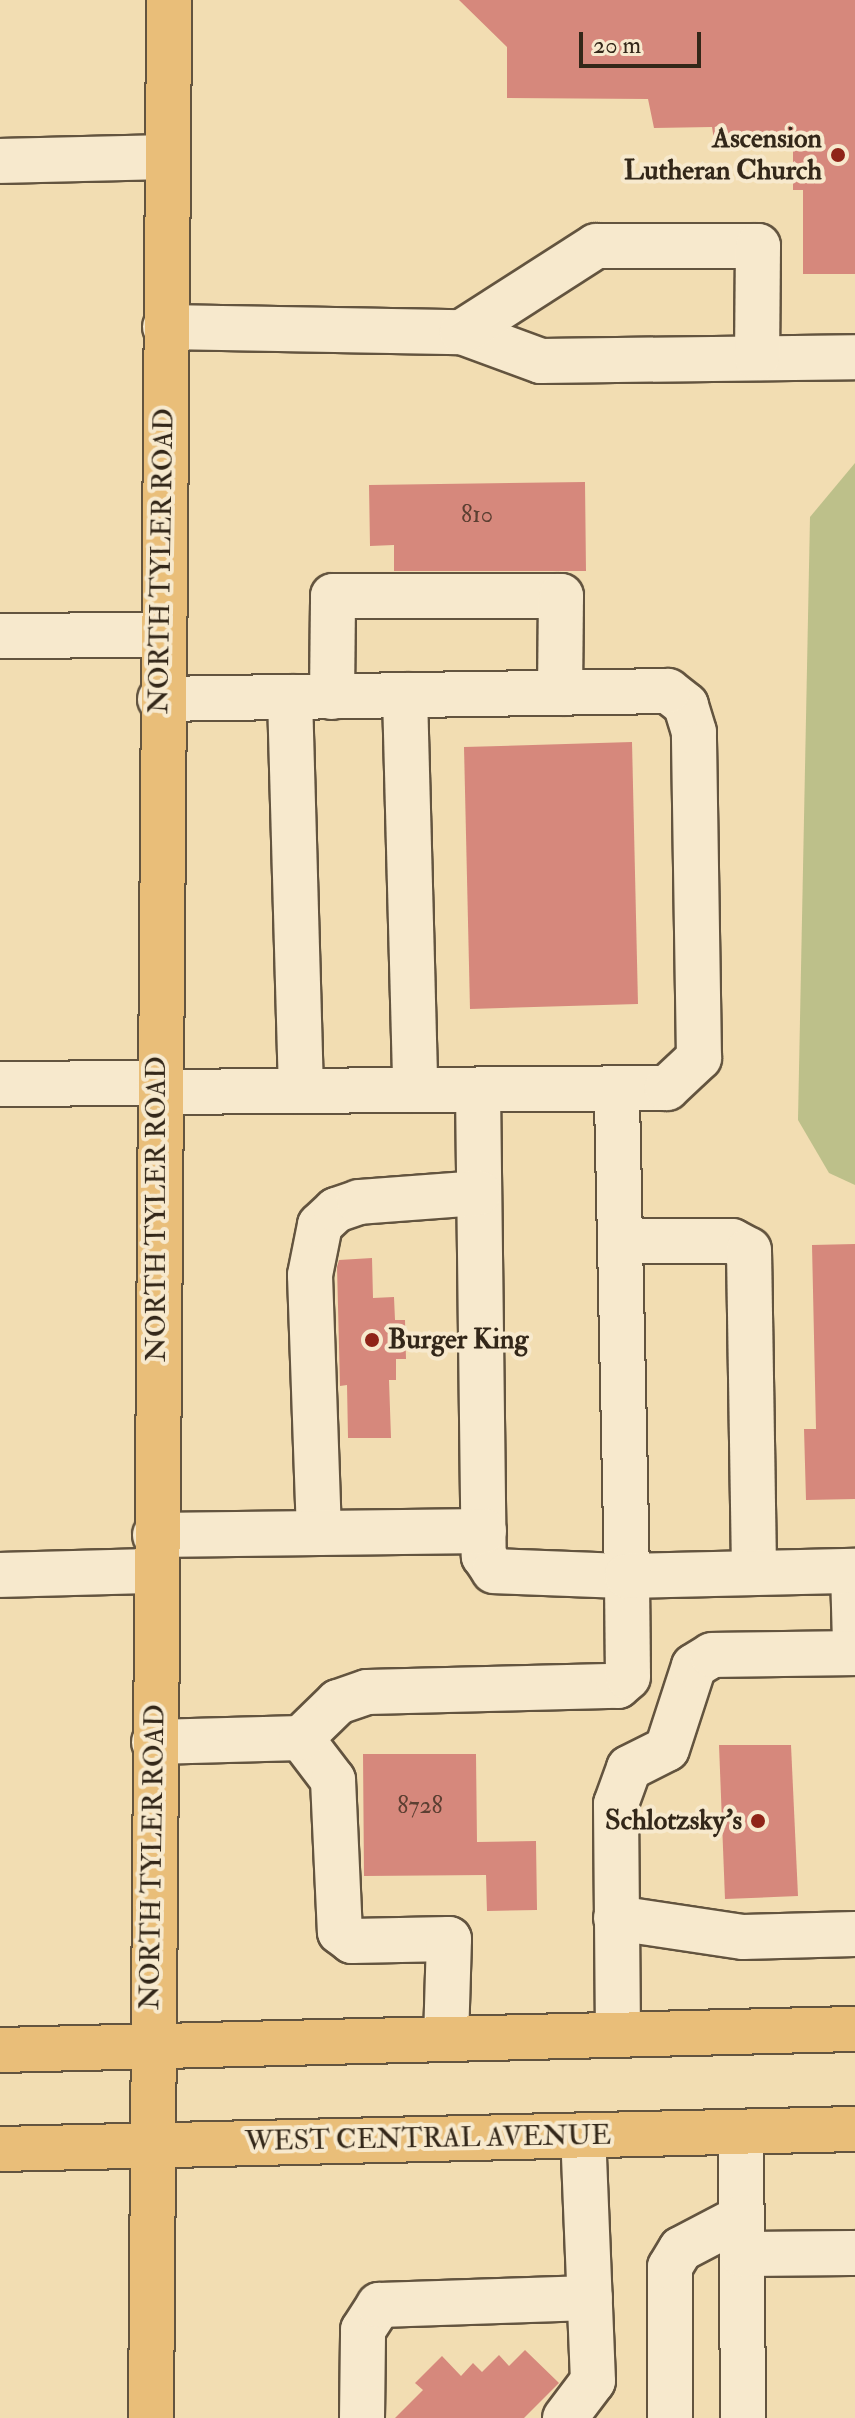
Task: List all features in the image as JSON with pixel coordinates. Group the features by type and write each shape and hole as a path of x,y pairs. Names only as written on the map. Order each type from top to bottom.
{"main road":[{"name":"NORTH TYLER ROAD","path":"151,2418 160,699 169,0"},
{"path":"0,2050 855,2029"},
{"name":"WEST CENTRAL AVENUE","path":"0,2149 855,2129"}],"lane":[{"path":"0,161 167,157"},
{"path":"462,332 596,246 758,246 757,358"},
{"path":"165,327 462,332 541,361 855,357"},
{"path":"301,1091 311,697 333,596 561,596 560,693"},
{"path":"0,636 161,635"},
{"path":"0,1084 301,1091 667,1088 699,1058 694,732 686,705 668,691 160,699"},
{"path":"405,695 415,1090"},
{"path":"154,1742 301,1738 338,1702 367,1692 601,1690 628,1677 617,1089"},
{"path":"478,1090 484,1556 494,1571 627,1576 854,1571 855,1641"},
{"path":"319,1533 310,1275 320,1225 336,1210 359,1202 479,1193"},
{"path":"620,1241 732,1241 749,1250 754,1573"},
{"path":"0,1575 319,1533 484,1531"},
{"path":"618,2035 616,1804 629,1768 667,1749 694,1666 712,1655 855,1653"},
{"path":"301,1738 333,1780 340,1932 352,1941 449,1939 446,2039"},
{"path":"616,1918 743,1937 855,1934"},
{"path":"741,2132 743,2418"},
{"path":"565,2418 593,2381 583,2136"},
{"path":"670,2418 670,2267 681,2249 742,2236 855,2253"},
{"path":"362,2418 363,2330 379,2305 590,2298"}],"green space":[{"path":"855,463 855,1185 829,1173 798,1120 810,517"}],"building":[{"name":"Ascension Lutheran Church","path":"459,0 855,0 855,274 803,274 803,190 793,190 793,146 715,146 712,127 654,128 648,99 507,98 507,47"},
{"path":"585,482 586,571 394,571 394,545 370,546 369,485"},
{"path":"632,742 638,1004 470,1009 464,747"},
{"path":"855,1244 855,1499 806,1500 804,1429 816,1429 812,1245"},
{"name":"Burger King","path":"372,1258 373,1298 394,1297 395,1320 405,1320 406,1359 396,1359 396,1380 389,1380 391,1438 348,1438 347,1385 340,1386 337,1267 339,1260"},
{"name":"Schlotzsky's","path":"719,1745 791,1745 798,1896 725,1899"},
{"path":"363,1754 476,1754 477,1842 536,1841 537,1910 487,1911 486,1875 364,1876"},
{"path":"525,2350 559,2383 524,2418 395,2418 423,2390 415,2383 442,2356 461,2376 473,2363 482,2372 499,2355 509,2366"}],"place":[{"name":"Ascension Lutheran Church","path":"838,155"},
{"name":"Burger King","path":"372,1340"},
{"name":"Schlotzsky's","path":"758,1821"}]}
